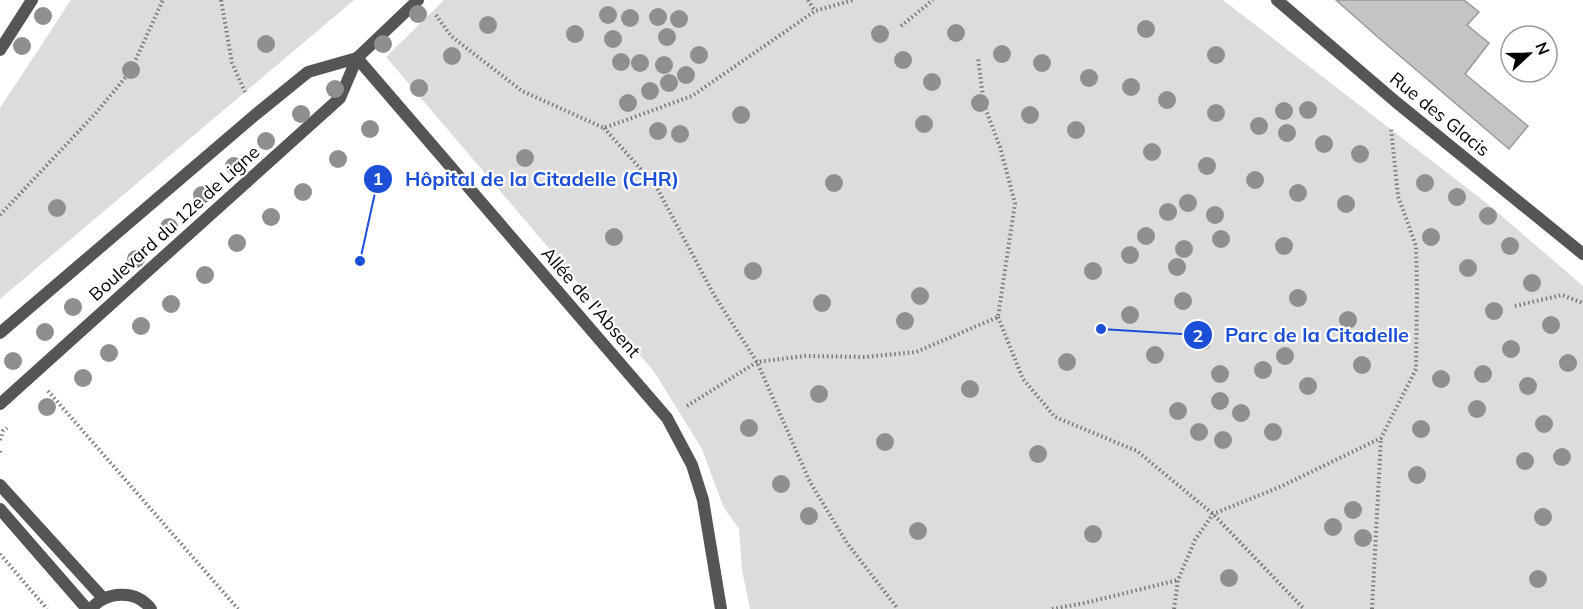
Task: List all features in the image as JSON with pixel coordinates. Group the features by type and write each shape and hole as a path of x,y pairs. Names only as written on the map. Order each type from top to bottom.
{"street":[{"path":"0,50 32,0"},
{"name":"Boulevard du 12e de Ligne","path":"0,404 340,98 357,58 418,0"},
{"name":"Rue des Glacis","path":"1277,0 1396,102 1583,254"},
{"name":"Boulevard du 12e de Ligne","path":"0,333 308,72 357,58"},
{"name":"Allée de l'Absent","path":"357,58 667,418 692,465 703,500 721,609"},
{"path":"0,485 103,598"},
{"path":"0,509 89,609 103,598 118,594 134,596 151,609"}],"path":[{"path":"0,215 95,114 130,72 163,0"},
{"path":"221,0 232,63 255,115"},
{"path":"808,0 815,11"},
{"path":"604,128 692,96 815,11 853,0"},
{"path":"901,26 933,0"},
{"path":"431,9 451,36 522,91 604,128 656,186 714,295 757,362 810,482 847,543 898,609"},
{"path":"978,58 984,105 1000,147 1015,203 998,317 1023,379 1055,417 1137,451 1213,514 1304,609"},
{"path":"1372,609 1381,438 1416,369 1416,246 1398,196 1389,116 1396,102"},
{"path":"1515,306 1562,295 1583,303"},
{"path":"667,418 757,362 805,356 866,357 916,352 998,317"},
{"path":"49,390 238,609"},
{"path":"1174,609 1178,580 1195,540 1213,514 1282,486 1381,438"},
{"path":"0,554 47,609"},
{"path":"1052,609 1178,580"}],"shaded area":[{"path":"71,0 354,0 0,299 0,108"},
{"path":"444,0 1223,0 1489,205 1583,286 1583,609 750,609 742,570 739,529 723,506 702,449 655,373 386,57"}],"building":[{"path":"1336,0 1464,0 1479,12 1467,25 1489,43 1465,74 1528,126 1509,149"}],"place":[{"name":"Hôpital de la Citadelle (CHR)","path":"360,261"},
{"name":"Parc de la Citadelle","path":"1101,329"}]}
